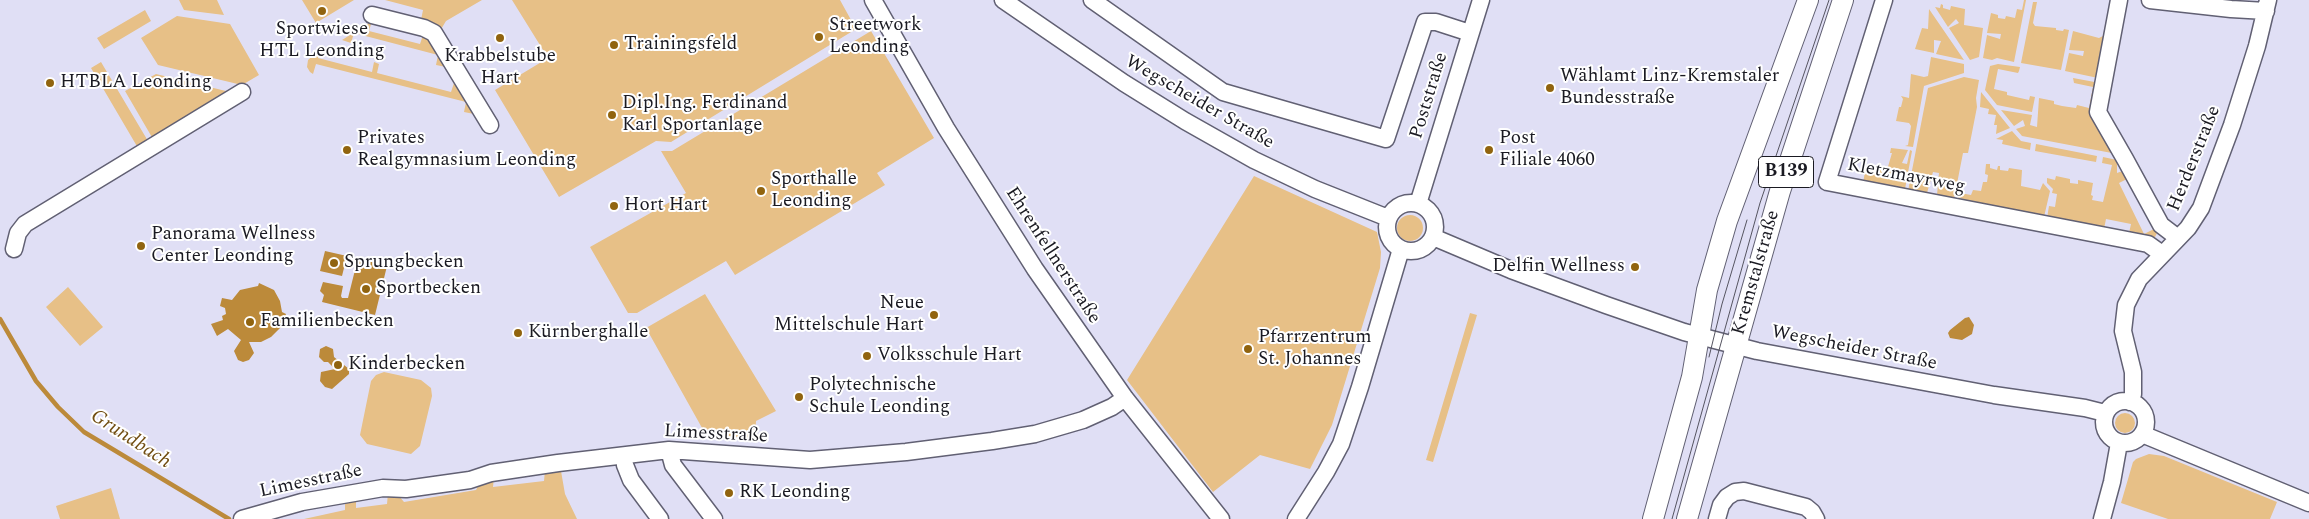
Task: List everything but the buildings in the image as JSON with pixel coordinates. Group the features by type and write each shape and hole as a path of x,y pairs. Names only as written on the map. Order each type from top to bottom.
{"main road":[{"name":"B139","path":"1653,519 1692,376 1707,290 1727,221 1808,0"},
{"name":"Kremstalstraße","path":"1687,519 1780,191 1843,0"}],"street":[{"name":"Ehrenfellnerstraße","path":"873,0 946,128 1034,269 1125,398 1221,519"},
{"name":"Wegscheider Straße","path":"1002,0 1185,122 1254,160 1315,189 1388,218"},
{"path":"1092,0 1224,92 1386,140 1425,22 1436,22 1470,33"},
{"name":"Poststraße","path":"1418,204 1481,0"},
{"name":"Kletzmayrweg","path":"1884,0 1827,182 2148,244 2162,254"},
{"path":"2119,0 2098,112 2126,159 2161,225 2178,238"},
{"path":"2150,0 2231,10 2267,5"},
{"name":"Herderstraße","path":"2130,402 2133,380 2123,331 2126,305 2139,279 2188,228 2201,208 2232,125 2257,46 2267,5"},
{"path":"372,15 424,28 434,33 490,125"},
{"path":"14,249 18,232 25,224 242,92"},
{"path":"1418,204 1424,207 1432,216 1435,229 1433,237 1421,249 1408,251 1401,249 1389,238 1386,225 1388,218 1391,212 1401,205 1418,204"},
{"name":"Wegscheider Straße","path":"1433,237 1556,287 1699,336 1736,346 1994,395 2085,408 2105,413"},
{"path":"1296,519 1326,472 1340,444 1360,387 1401,249"},
{"name":"Limesstraße","path":"242,519 340,494 382,488 406,489 470,480 500,472 669,450 810,460 912,451 1000,440 1064,427 1099,414 1125,398"},
{"path":"2130,402 2138,405 2145,416 2146,423 2142,434 2133,441 2119,443 2108,436 2104,428 2105,413 2116,403 2130,402"},
{"path":"2142,434 2309,503"},
{"path":"2102,519 2112,482 2119,443"},
{"path":"669,450 673,465 714,519"},
{"path":"624,456 624,465 631,480 660,519"},
{"path":"1717,519 1721,505 1727,497 1735,492 1744,491 1806,507 1816,519"}],"shaded area":[{"path":"179,0 217,0 224,15 184,10"},
{"name":"Sportwiese HTL Leonding","path":"302,0 354,0 316,23"},
{"path":"385,0 482,0 446,21 440,31 421,20 423,10"},
{"name":"Dipl.Ing. Ferdinand Karl Sportanlage","path":"512,0 840,0 856,29 671,142 656,141 559,197 495,90 548,58"},
{"path":"2024,0 2026,0 2014,62 1997,58 1992,60 1983,58 1987,35 2000,39 2001,34 1987,33 1991,13 1998,15 1998,18 2005,19 2006,16 2015,18 2017,9 2022,10"},
{"path":"2033,2 2037,2 2033,23 2035,26 2056,28 2056,30 2063,31 2064,29 2069,30 2061,70 2021,63"},
{"path":"1941,4 1943,8 1950,10 1951,6 1965,9 1964,25 1983,28 1979,57 1970,60 1949,28 1959,23 1956,19 1948,27 1935,7 1940,8"},
{"path":"1929,9 1964,60 1936,54 1941,41 1934,40 1934,53 1915,49 1922,28 1928,29"},
{"path":"145,10 151,21 104,49 97,38"},
{"path":"177,16 230,24 259,75 242,85 158,65 141,38"},
{"path":"2107,16 2112,17 2098,78 2065,71 2069,53 2083,56 2084,51 2069,50 2073,31 2099,38 2103,36"},
{"path":"372,21 369,31 420,44 423,35 426,36 446,67 436,65 438,55 354,33 351,43 342,40"},
{"path":"871,31 934,138 877,173 885,185 735,275 726,261 637,313 628,313 590,247 686,193 661,151 672,151"},
{"path":"320,49 318,58 372,72 374,62 379,64 377,73 451,92 454,83 458,85 474,114 464,112 466,102 316,64 313,74 307,67 308,60"},
{"path":"1931,57 1964,64 1964,73 1924,86 1913,147 1905,146 1908,145 1911,126 1909,123 1896,121 1903,99 1901,96 1909,98 1911,74 1928,76"},
{"path":"101,62 148,141 138,148 91,68"},
{"path":"1998,64 2020,67 2018,73 1998,69 1994,89 2007,92 2007,95 2029,100 2030,96 2035,97 2032,112 1997,105 1985,90 1990,66"},
{"path":"156,74 230,92 153,139 125,91"},
{"path":"1964,77 1979,80 1976,98 1977,107 1968,153 1963,153 1954,199 1937,195 1939,173 1933,172 1927,193 1908,191 1928,88"},
{"path":"2073,78 2100,83 2117,154 2022,136 2016,129 2025,126 2023,120 2014,126 2001,110 2032,115 2030,125 2037,127 2039,98 2054,101 2054,104 2062,106 2076,108 2077,105 2089,108 2093,87 2074,83"},
{"path":"1981,92 2010,128 1996,134 1997,125 1994,125 1996,115 1988,114 1989,109 1980,107"},
{"path":"2012,131 2021,141 2031,143 2030,150 2002,144 2003,140 1996,139"},
{"path":"2036,144 2097,156 2096,162 2035,151"},
{"path":"1891,148 1908,150 1902,163 1907,164 1910,150 1912,151 1905,189 1863,183 1865,172 1877,173 1878,169 1887,170 1892,153 1890,153"},
{"path":"2103,157 2117,160 2117,173 2125,170 2129,178 2119,183 2144,234 2154,229 2157,233 2155,237 2129,233 2131,224 2106,219 2104,229 2047,218 2049,206 2055,207 2057,194 2052,193 2053,189 2047,183 2047,178 2055,180 2056,176 2070,179 2070,183 2078,184 2078,180 2093,183 2092,200 2103,202 2112,165 2102,163"},
{"path":"1986,164 1990,164 1990,168 1997,170 1998,166 2000,166 2000,170 2008,171 2009,168 2022,170 2021,186 2040,190 2043,183 2050,191 2044,217 1964,202 1964,199 1958,198 1960,193 1971,195 1973,190 1981,191 1983,182 1987,182 1988,175 1985,174"},
{"path":"1254,176 1377,232 1381,252 1380,268 1332,425 1310,469 1260,455 1213,492 1127,380"},
{"path":"1410,215 1419,219 1423,228 1419,237 1410,241 1401,237 1397,228 1401,219"},
{"name":"Sprungbecken","path":"325,251 347,256 342,276 320,271"},
{"name":"Sportbecken","path":"358,258 387,266 375,315 322,302 324,295 320,291 323,282 343,286 341,296 342,298 348,298"},
{"name":"Familienbecken","path":"259,283 274,290 280,301 282,312 286,314 282,326 271,337 261,342 249,342 254,353 249,360 243,362 238,360 234,351 241,340 228,329 217,336 211,324 223,320 222,316 226,314 225,308 220,306 222,298 232,300 240,290 258,286"},
{"path":"68,287 103,327 80,346 46,307"},
{"path":"705,294 776,411 756,421 755,438 706,435 646,328"},
{"path":"1470,313 1477,315 1433,462 1426,460"},
{"path":"1969,317 1974,325 1972,334 1962,340 1950,338 1948,333 1950,330"},
{"name":"Kinderbecken","path":"326,346 333,349 334,357 349,369 349,374 332,389 325,387 320,381 321,372 335,369 319,357 320,349"},
{"path":"384,372 421,380 431,388 432,396 420,446 411,454 367,444 360,435 371,381 376,375"},
{"path":"2125,413 2132,416 2135,423 2132,430 2125,433 2118,430 2115,423 2118,416"},
{"path":"2149,454 2164,456 2277,502 2270,519 2168,519 2121,503 2133,462"},
{"path":"545,470 561,471 565,494 577,519 304,519 345,510 345,500 356,498 356,508 387,504 388,493 399,496 404,502 476,490 479,484 494,477 493,487 544,481"},
{"path":"111,488 120,519 60,519 56,506"}],"waterway":[{"name":"Grundbach","path":"0,319 36,381 58,407 84,432 229,519"}],"tram line":[{"path":"1672,519 1760,203 1829,0"},
{"path":"1709,357 1722,304 1747,220"}],"place":[{"name":"Sportwiese HTL Leonding","path":"322,11"},
{"name":"Streetwork Leonding","path":"819,37"},
{"name":"Krabbelstube Hart","path":"500,38"},
{"name":"Trainingsfeld","path":"614,45"},
{"name":"HTBLA Leonding","path":"50,83"},
{"name":"Wählamt Linz-Kremstaler Bundesstraße","path":"1550,88"},
{"name":"Dipl.Ing. Ferdinand Karl Sportanlage","path":"612,115"},
{"name":"Privates Realgymnasium Leonding","path":"347,150"},
{"name":"Post Filiale 4060","path":"1489,150"},
{"name":"Sporthalle Leonding","path":"761,191"},
{"name":"Hort Hart","path":"614,206"},
{"name":"Panorama Wellness Center Leonding","path":"141,246"},
{"name":"Sprungbecken","path":"334,263"},
{"name":"Delfin Wellness","path":"1635,267"},
{"name":"Sportbecken","path":"366,289"},
{"name":"Neue Mittelschule Hart","path":"934,315"},
{"name":"Familienbecken","path":"250,322"},
{"name":"Kürnberghalle","path":"518,333"},
{"name":"Pfarrzentrum St. Johannes","path":"1248,349"},
{"name":"Volksschule Hart","path":"867,356"},
{"name":"Kinderbecken","path":"338,365"},
{"name":"Polytechnische Schule Leonding","path":"799,397"},
{"name":"RK Leonding","path":"729,493"}]}
